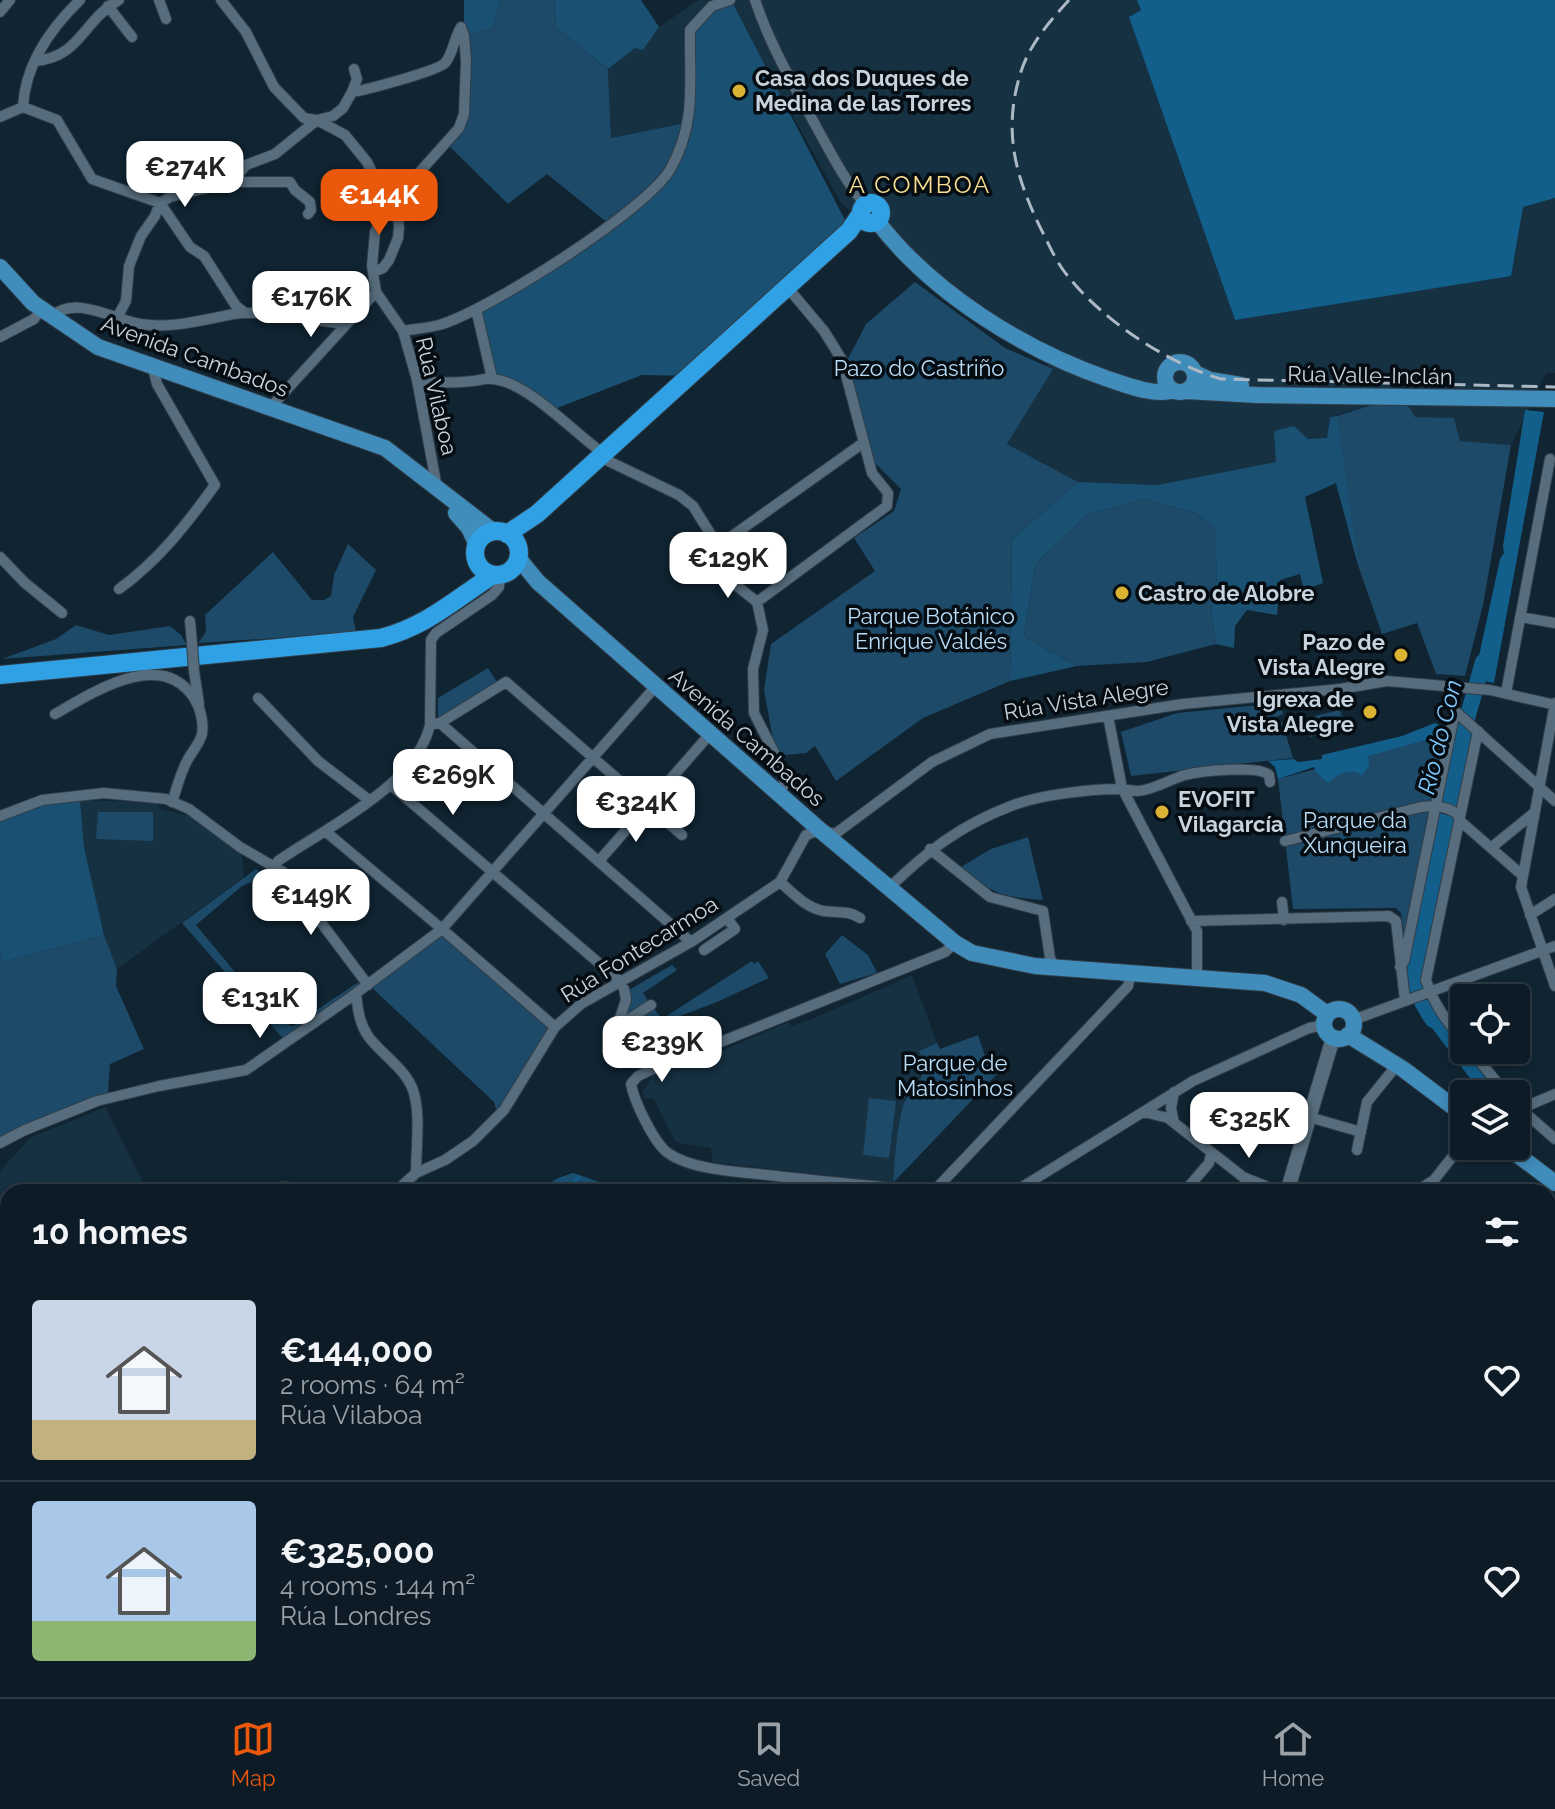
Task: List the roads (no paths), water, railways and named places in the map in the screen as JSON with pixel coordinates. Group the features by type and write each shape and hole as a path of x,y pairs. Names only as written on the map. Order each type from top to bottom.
{"highway":[{"path":"0,675 381,638 406,631 446,608 506,556 537,514 868,216"},
{"path":"446,608 466,584 485,535 506,556"},
{"path":"477,554 483,571 506,556"}],"main road":[{"name":"Rúa Valle-Inclán","path":"868,216 956,296 1016,337 1070,366 1132,386 1160,393 1175,386 1257,395 1555,399"},
{"name":"Avenida Cambados","path":"0,267 46,313 98,347 385,448 437,488 506,556 820,830 955,943 972,953 1035,966 1197,977 1286,988 1301,995 1358,1043 1397,1065 1450,1105"},
{"name":"Rúa Valle-Inclán","path":"1175,386 1169,367 1177,362 1187,363 1195,373 1224,383 1259,386 1555,389"},
{"path":"1175,386 1195,382 1195,373"},
{"path":"349,435 402,468 461,518 477,554"},
{"path":"1525,1160 1555,1183"}],"street":[{"path":"0,12 10,0"},
{"path":"23,107 24,88 35,61 61,18 80,0"},
{"path":"35,61 70,51 95,16 119,0"},
{"path":"159,0 166,19"},
{"path":"221,0 246,32 274,87 304,118 317,120 345,135 367,162 398,218 398,238 389,260 383,268 373,272"},
{"path":"403,331 439,325 476,309 549,266 644,197 670,170 690,122 690,30 712,6 730,0"},
{"name":"Rúa Valle-Inclán","path":"755,0 764,29 790,79 868,216"},
{"path":"108,6 132,37"},
{"path":"352,92 418,75 441,65 446,61 461,27 466,61 464,114 459,128 427,165 387,203"},
{"path":"232,182 246,165 275,154 317,120 333,116 343,108 357,79 354,69"},
{"path":"0,117 23,107 57,120 92,179 160,203 190,247 204,256 236,306 244,312"},
{"path":"118,316 126,301 129,266 141,236 160,203 170,197 232,182 290,182 310,202 308,214"},
{"name":"Rúa Vilaboa","path":"387,203 375,232 373,272 376,292 403,331 417,380 437,488"},
{"path":"757,602 887,506 888,493 872,473 842,360 824,331 788,288"},
{"path":"270,408 376,292"},
{"path":"0,337 46,313 73,308 118,316 137,324 168,325 244,312 344,324"},
{"path":"476,309 492,378"},
{"path":"119,589 144,571 172,541 215,485 157,384 153,368"},
{"path":"417,380 450,383 492,378 527,393 602,456 679,495 693,506 718,546 732,582 757,602 763,630 753,669 754,713 785,774 784,785 778,792"},
{"path":"718,546 863,443"},
{"path":"1506,693 1550,459"},
{"path":"506,556 499,587 492,595 436,633 431,640 435,724 691,942"},
{"path":"0,557 25,583 62,613"},
{"path":"1520,617 1555,623"},
{"path":"172,802 185,765 202,733 190,621"},
{"path":"55,714 103,686 126,678 153,675 176,681 190,692 200,708"},
{"name":"Rúa Vista Alegre","path":"820,830 835,834 932,762 990,734 1183,704 1340,689 1387,681 1490,690 1555,704"},
{"path":"275,866 310,839 392,786 418,754 435,724 506,682 682,835"},
{"path":"0,1143 97,1101 246,1070 356,994 442,929 656,686"},
{"path":"258,698 318,761 369,800"},
{"path":"1555,704 1522,875 1522,891 1555,986"},
{"path":"1400,967 1404,961 1455,711 1555,801"},
{"path":"1108,716 1122,788 1197,931 1197,977"},
{"path":"1450,1025 1429,992 1426,980 1478,731"},
{"path":"599,861 710,734"},
{"path":"889,888 930,849 999,811 1029,799 1122,788 1140,791 1186,775 1232,770 1262,770 1269,775 1270,782"},
{"path":"392,786 622,985 626,1000 617,1027 651,1005"},
{"path":"0,816 42,800 104,793 172,802 189,809 240,847 283,872 368,985"},
{"path":"1285,841 1435,806 1453,810 1522,875"},
{"path":"1492,847 1535,812"},
{"name":"Rúa Fontecarmoa","path":"404,1184 416,1173 445,1160 473,1141 504,1110 555,1027 581,1004 622,985 780,882 806,835 820,830"},
{"path":"325,831 555,1027"},
{"path":"930,849 990,897 1043,911 1054,966"},
{"path":"780,882 807,906 823,911 852,912 860,918"},
{"path":"1530,915 1555,899"},
{"path":"1282,902 1284,920"},
{"path":"1191,921 1389,916 1396,921 1407,1000"},
{"path":"704,950 735,929 727,918"},
{"path":"856,1184 722,1170 672,1156 658,1143 633,1095 631,1084 638,1076 653,1069 945,952 955,943"},
{"path":"1027,1184 1174,1092 1295,1034 1337,1026 1555,946"},
{"path":"941,1184 1128,986 1131,972"},
{"path":"356,994 359,1018 368,1036 403,1073 413,1090 416,1173"},
{"path":"1289,1184 1337,1026"},
{"path":"1482,1064 1495,1080"},
{"path":"1357,1150 1367,1102 1397,1065"},
{"path":"1174,1092 1171,1108 1174,1123"},
{"path":"1530,1103 1555,1094"},
{"path":"1144,1112 1161,1115 1174,1123 1211,1154 1259,1184"},
{"path":"1309,1117 1361,1132"},
{"path":"1530,1117 1555,1139"},
{"path":"1191,1184 1209,1163 1211,1154"},
{"path":"1428,1184 1450,1160"}],"waterway":[{"name":"Río do Con","path":"1459,747 1483,662"},
{"name":"Río do Con","path":"1410,965 1418,994 1433,1020"},
{"path":"572,1184 579,1177"}],"railway":[{"path":"1069,0 1028,54 1015,97 1013,137 1020,176 1043,233 1067,275 1098,308 1158,351 1221,379 1555,387"}],"place":[{"name":"Casa dos Duques de Medina de las Torres","path":"739,91"},
{"name":"Castro de Alobre","path":"1122,593"},
{"name":"Pazo de Vista Alegre","path":"1401,655"},
{"name":"Igrexa de Vista Alegre","path":"1370,712"},
{"name":"EVOFIT Vilagarcía","path":"1162,812"}],"district":[{"name":"A COMBOA","path":"920,185"}],"park label":[{"name":"Pazo do Castriño","path":"919,368"},
{"name":"Parque Botánico Enrique Valdés","path":"931,628"},
{"name":"Parque da Xunqueira","path":"1355,832"},
{"name":"Parque de Matosinhos","path":"955,1076"}]}
